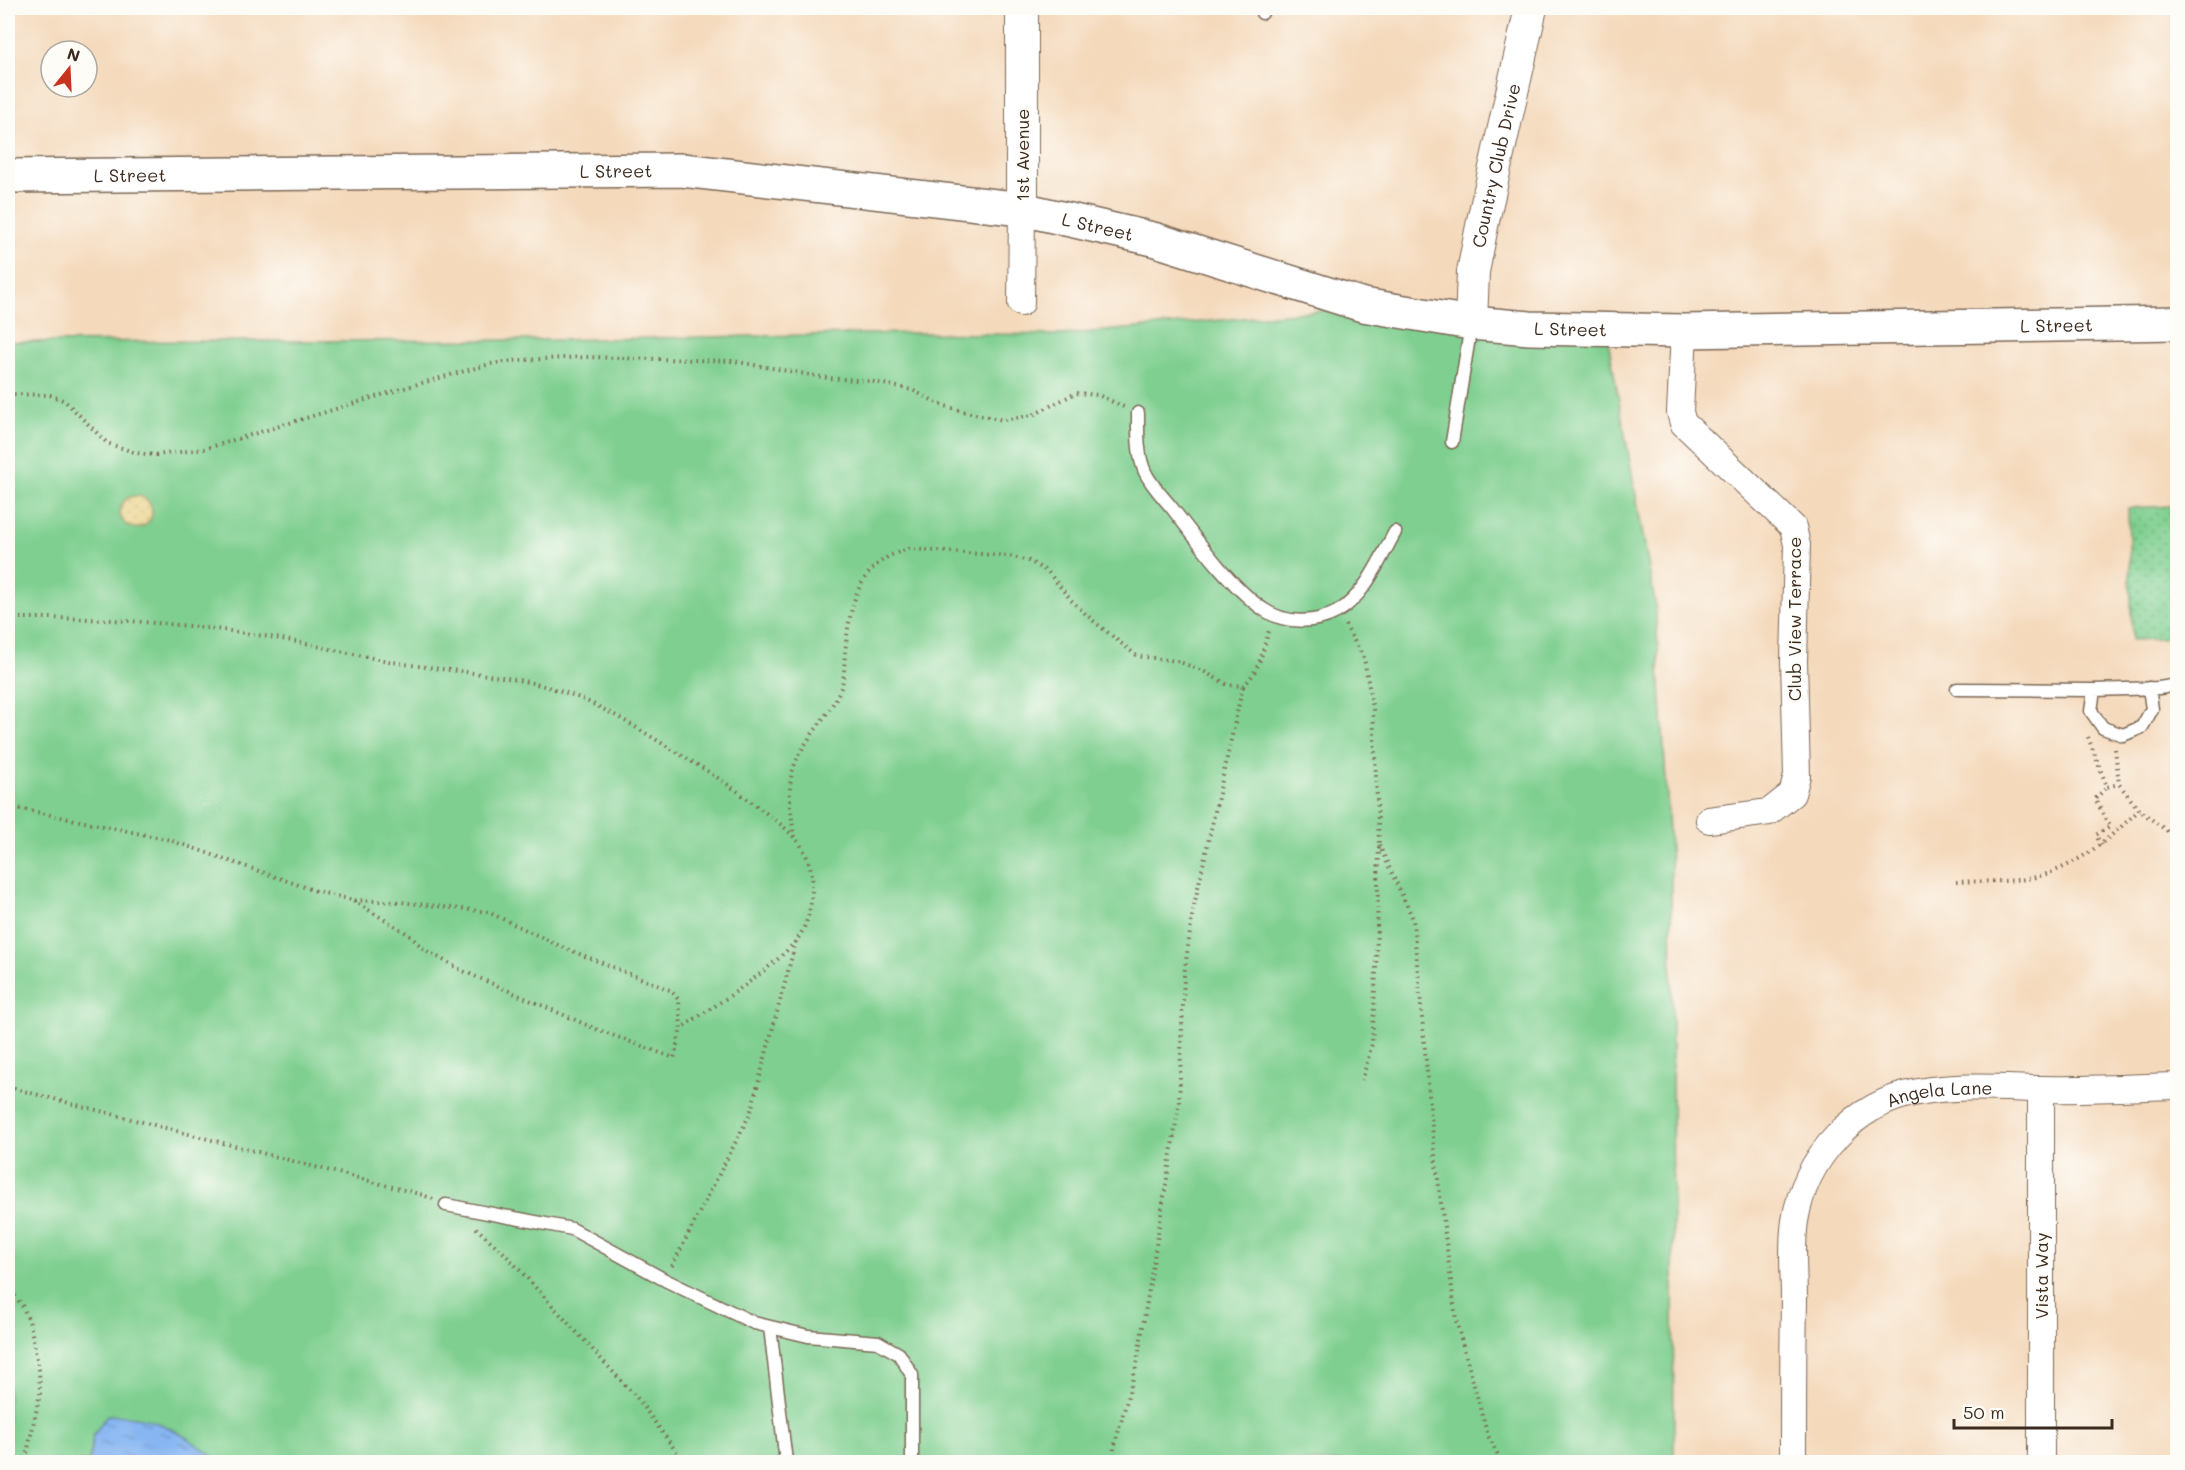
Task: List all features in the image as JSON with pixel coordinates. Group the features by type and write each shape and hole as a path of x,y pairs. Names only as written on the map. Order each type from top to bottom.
{"main road":[{"name":"L Street","path":"8,176 682,170 1022,209 1153,239 1363,304 1471,323 1530,328 1684,331 2178,323"}],"street":[{"name":"1st Avenue","path":"1021,303 1022,8"},
{"name":"Country Club Drive","path":"1471,323 1473,272 1531,8"},
{"name":"Club View Terrace","path":"1684,331 1680,412 1683,423 1793,527 1797,545 1794,661 1797,776 1791,794 1769,812 1709,820"},
{"name":"Angela Lane","path":"1793,1462 1795,1223 1805,1183 1826,1148 1855,1120 1891,1100 1917,1092 1988,1086 2041,1089 2178,1086"},
{"name":"Vista Way","path":"2041,1089 2041,1462"}],"lane":[{"path":"1452,442 1471,323"},
{"path":"1138,413 1139,445 1145,471 1201,545 1240,589 1264,610 1284,619 1310,621 1337,612 1359,594 1395,532"},
{"path":"1957,689 2094,690 2178,685"},
{"path":"2094,690 2091,711 2103,728 2123,735 2142,727 2152,709 2149,688"},
{"path":"446,1205 572,1229 665,1280 754,1323 808,1336 878,1342 899,1354 912,1375 912,1462"},
{"path":"770,1327 786,1462"}],"path":[{"path":"8,394 50,395 65,401 107,443 136,453 156,455 204,449 328,410 490,364 519,360 577,358 732,361 828,378 870,381 912,390 958,410 1003,420 1033,415 1077,393 1098,395 1138,413"},
{"path":"794,837 790,793 792,771 842,687 849,620 858,592 868,572 880,560 895,552 909,549 1010,556 1029,561 1048,572 1071,600 1091,619 1137,656 1177,661 1203,671 1228,685 1243,686"},
{"path":"1337,612 1364,658 1373,710 1379,845 1376,971 1372,1044 1362,1080"},
{"path":"8,618 136,622 208,628 280,639 400,663 517,680 562,691 600,707 678,753 730,786 794,837 812,870 813,887 810,907 804,927 796,941 750,1114 665,1280"},
{"path":"1113,1462 1114,1448 1137,1363 1179,1104 1184,976 1193,910 1243,686 1253,677 1258,668 1272,623 1284,619"},
{"path":"2090,742 2107,787"},
{"path":"2114,747 2119,784 2139,810 2178,839"},
{"path":"2101,845 2096,834 2110,826 2095,799 2107,787 2119,784"},
{"path":"8,806 170,840 316,891 352,900 400,902 488,912 562,947 670,990 679,1000 681,1028 674,1058 596,1029 463,971 425,950 408,934 352,900"},
{"path":"1956,882 2019,880 2074,862 2101,845 2139,810"},
{"path":"1379,845 1413,919 1434,1148 1456,1320 1488,1436 1502,1462"},
{"path":"681,1028 762,971 796,941"},
{"path":"8,1086 423,1195 446,1205 467,1219 504,1253 561,1313 637,1398 684,1462"},
{"path":"8,1286 23,1307 30,1324 39,1370 40,1394 25,1462"}],"green space":[{"path":"1371,306 1606,329 1655,602 1671,864 1674,1462 8,1462 8,342 554,340 912,333 1062,335"},
{"path":"2175,506 2177,638 2132,640 2128,508"}],"sand":[{"path":"136,496 148,500 152,512 148,524 136,528 124,524 120,512 124,500"}],"water":[{"path":"107,1415 142,1418 172,1429 219,1462 89,1462 93,1436"}]}
